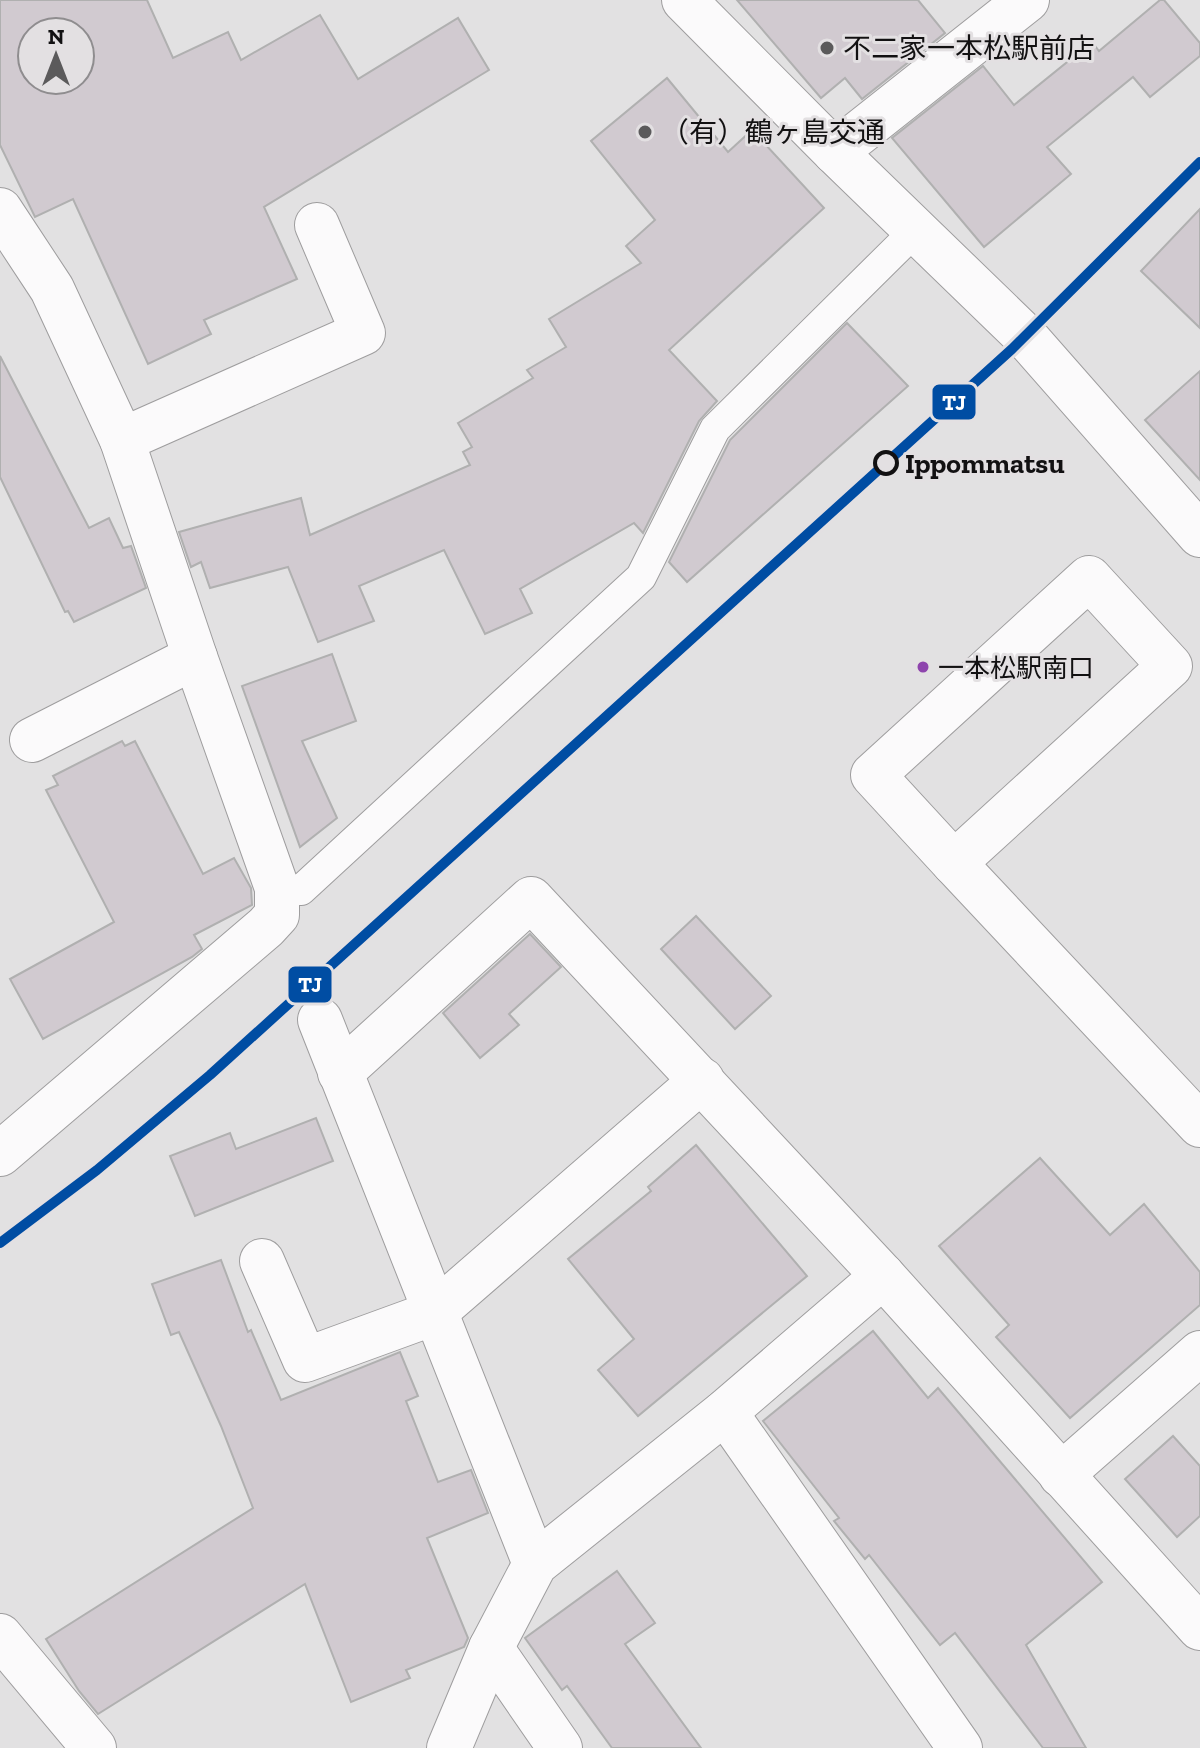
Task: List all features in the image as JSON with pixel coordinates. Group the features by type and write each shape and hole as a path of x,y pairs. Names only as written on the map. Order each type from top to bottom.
{"street":[{"path":"684,0 1025,336 1200,535"},
{"path":"835,152 1027,0"},
{"path":"0,210 52,289 122,440 277,888 277,915 266,927 0,1154"},
{"path":"122,440 363,333 317,225"},
{"path":"954,863 1170,666 1089,578 873,775 954,863 1200,1125"},
{"path":"32,740 195,657"},
{"path":"340,1073 531,899 883,1276 1200,1628"},
{"path":"320,1020 535,1564"},
{"path":"262,1261 305,1360 434,1313 702,1080"},
{"path":"449,1748 491,1648 535,1564 725,1412 883,1276"},
{"path":"1061,1475 1200,1353"},
{"path":"725,1412 960,1748"},
{"path":"0,1636 16,1680 94,1748"},
{"path":"491,1648 560,1748"}],"lane":[{"path":"277,888 301,890 641,577 715,429 916,230"}],"building":[{"path":"0,0 147,0 173,58 228,32 241,60 320,15 358,79 458,18 489,70 264,207 297,279 204,320 211,334 148,364 73,199 35,217 0,145"},
{"path":"737,0 918,0 945,33 862,99 845,78 821,98"},
{"path":"1160,0 1164,0 1200,43 1200,56 1150,97 1133,77 1047,147 1071,174 984,247 892,138 983,66 1014,105 1092,42 1099,51"},
{"path":"667,78 728,152 752,130 824,208 669,350 717,401 699,421 643,533 634,523 520,589 532,613 485,634 444,550 359,586 374,621 318,642 288,567 210,588 201,562 191,567 179,532 301,498 310,535 470,465 463,452 472,447 458,423 533,378 527,370 566,347 549,319 641,263 626,246 655,220 591,141"},
{"path":"1200,209 1200,328 1141,271"},
{"path":"847,323 908,386 687,582 669,562 730,440"},
{"path":"0,356 89,528 109,518 123,548 131,546 146,588 74,622 68,611 65,612 0,477"},
{"path":"1200,371 1200,480 1145,420"},
{"path":"332,654 356,721 302,741 337,818 300,847 242,686"},
{"path":"122,741 125,746 135,741 203,874 234,858 251,888 252,905 194,935 202,949 192,957 43,1039 10,979 114,922 46,790 58,785 53,776"},
{"path":"696,916 771,996 735,1029 661,949"},
{"path":"530,934 561,967 509,1014 519,1025 480,1058 443,1013"},
{"path":"316,1118 333,1161 195,1216 170,1156 230,1133 236,1149"},
{"path":"696,1145 807,1276 638,1416 598,1370 634,1339 568,1259 651,1191 648,1187"},
{"path":"1040,1158 1110,1235 1144,1204 1200,1272 1200,1305 1070,1418 996,1337 1009,1325 939,1246"},
{"path":"221,1260 248,1332 251,1330 281,1400 400,1352 418,1396 406,1401 438,1482 471,1470 488,1513 427,1538 468,1638 464,1647 406,1670 410,1678 351,1702 305,1584 98,1714 79,1691 46,1639 253,1508 179,1332 171,1335 152,1284"},
{"path":"873,1331 928,1398 938,1388 1102,1582 1026,1645 1086,1748 1043,1748 955,1633 940,1645 869,1555 865,1559 834,1521 839,1518 763,1421"},
{"path":"1173,1436 1200,1466 1200,1516 1177,1537 1125,1479"},
{"path":"617,1571 655,1623 625,1644 701,1748 612,1748 567,1686 562,1690 525,1638"}],"transit line":[{"name":"TJ","path":"0,1243 97,1170 210,1075 1012,349 1200,162"}],"place":[{"name":"不二家一本松駅前店","path":"827,48"},
{"name":"（有）鶴ヶ島交通","path":"645,132"},
{"name":"Ippommatsu","path":"886,463"},
{"name":"一本松駅南口","path":"923,667"}]}
